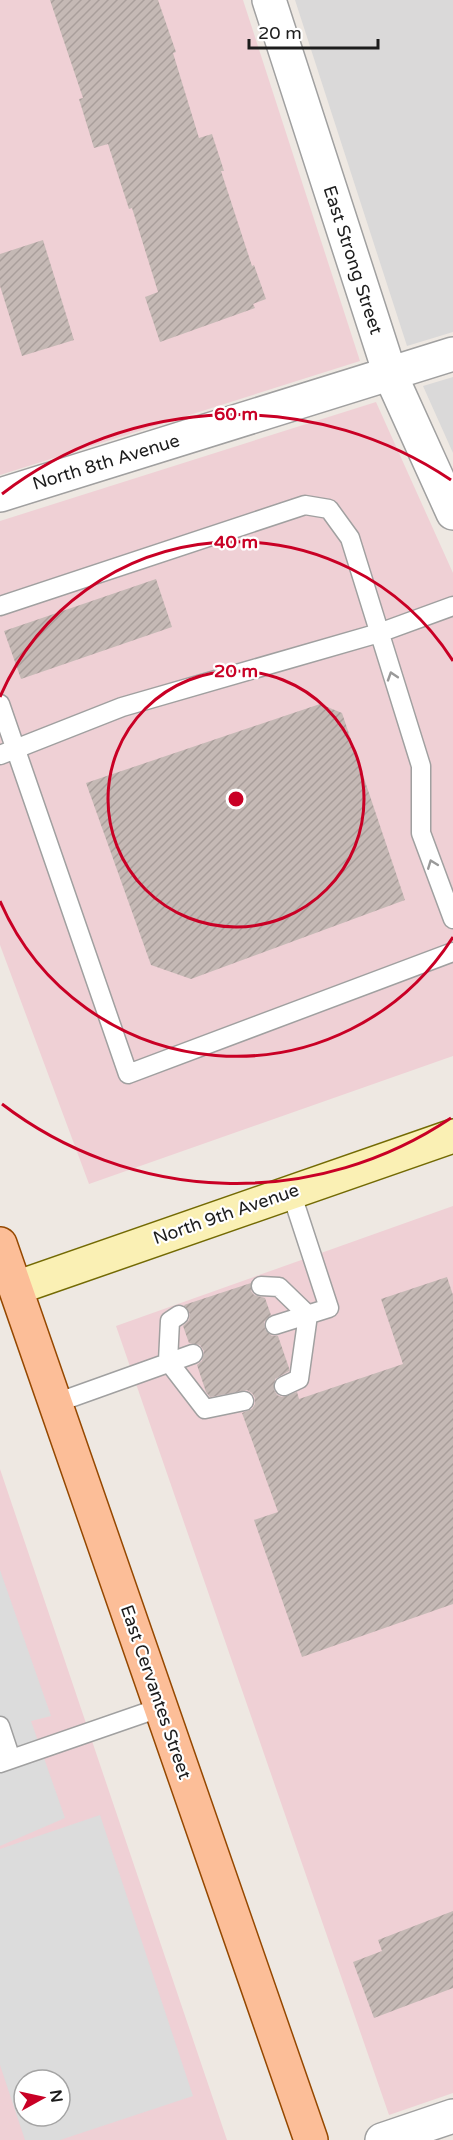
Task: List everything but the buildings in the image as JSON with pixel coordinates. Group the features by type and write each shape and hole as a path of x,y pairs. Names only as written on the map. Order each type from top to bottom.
{"main road":[{"name":"North 9th Avenue","path":"8,1290 453,1136"},
{"name":"East Cervantes Street","path":"0,1244 8,1290 56,1403 312,2140"}],"street":[{"name":"East Strong Street","path":"269,0 390,374 453,513"},
{"name":"North 8th Avenue","path":"0,495 453,354"},
{"path":"382,2140 453,2116"}],"lane":[{"path":"0,606 305,505 329,509 350,538 421,766 420,833 453,919"},
{"path":"8,752 122,707 379,633 453,606"},
{"path":"0,705 8,752 128,1074 453,951"},
{"path":"275,1325 329,1308 291,1192"},
{"path":"261,1286 279,1287 309,1315"},
{"path":"179,1314 170,1321 168,1362 205,1409 244,1401"},
{"path":"284,1386 299,1379 309,1315"},
{"path":"56,1403 193,1354"},
{"path":"0,1726 6,1761 162,1707"}],"shaded area":[{"path":"0,0 243,0 360,361 0,475"},
{"path":"295,0 453,0 453,332 407,346"},
{"path":"453,377 453,453 423,386"},
{"path":"376,402 453,573 453,1056 89,1184 0,945 0,521"},
{"path":"453,1206 453,2093 389,2115 116,1326"},
{"path":"0,1469 227,2140 0,2140"},
{"path":"0,1570 51,1716 31,1721 65,1818 0,1846"},
{"path":"100,1815 193,2096 60,2140 25,2140 21,2128 72,2128 72,2068 12,2068 12,2101 0,2065 0,1849"}]}
